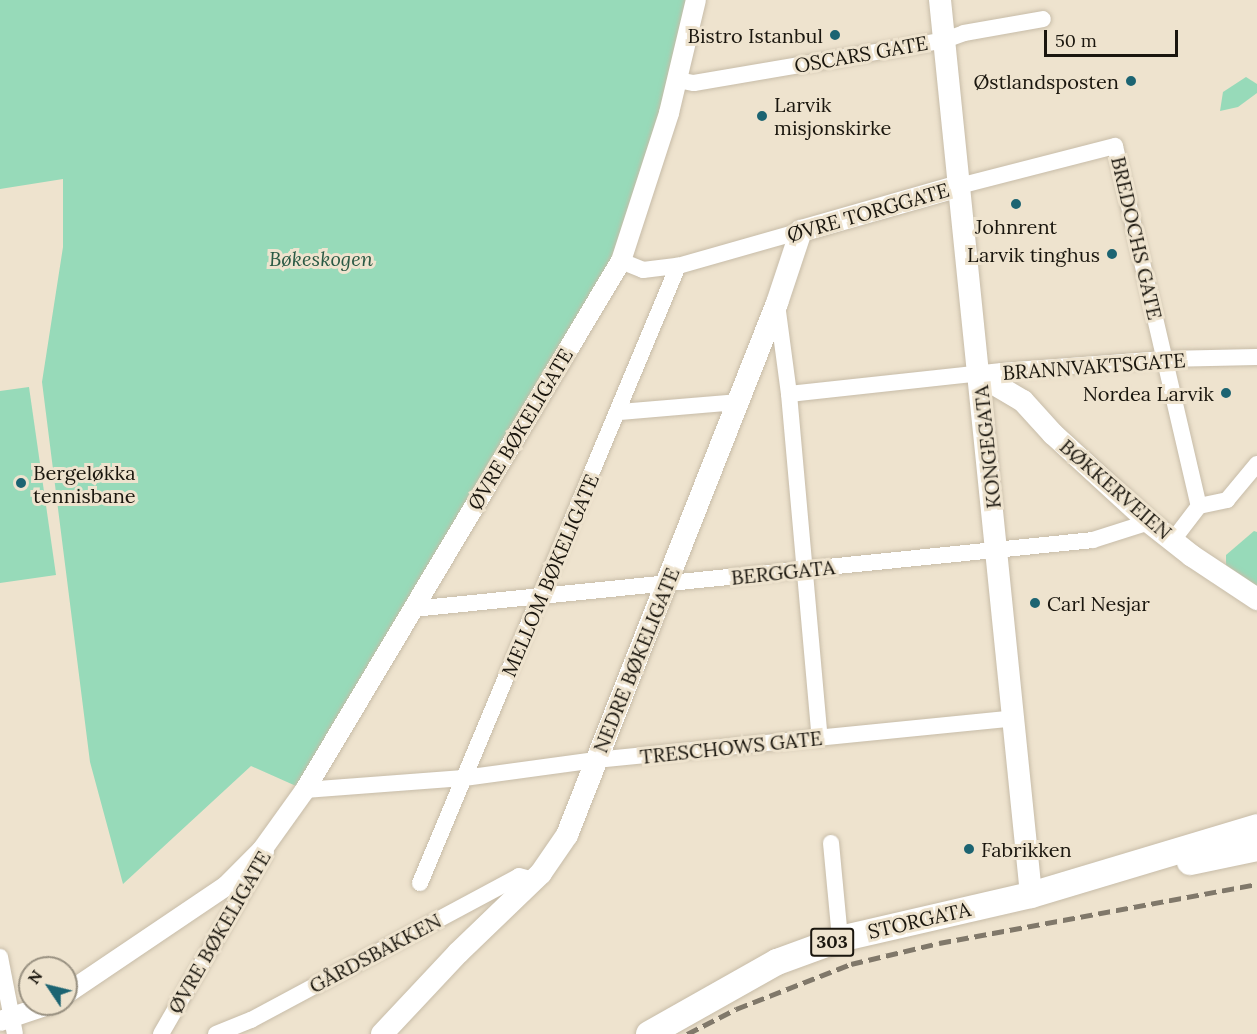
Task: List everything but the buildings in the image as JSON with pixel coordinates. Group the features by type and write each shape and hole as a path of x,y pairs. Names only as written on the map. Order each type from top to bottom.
{"main road":[{"name":"KONGEGATA","path":"940,0 998,551 1031,895"},
{"name":"ØVRE TORGGATE","path":"801,231 959,186"},
{"name":"NEDRE BØKELIGATE","path":"382,1034 458,953 534,880 567,835 777,303 801,231"},
{"name":"BØKKERVEIEN","path":"979,375 1023,401 1053,434 1149,522 1257,599"},
{"name":"STORGATA","path":"649,1034 777,962 840,939 1031,895 1257,827"},
{"name":"STORGATA","path":"1031,895 1071,892 1257,848"}],"street":[{"name":"ØVRE BØKELIGATE","path":"161,1034 278,830 305,790 621,261 678,80 696,0"},
{"name":"OSCARS GATE","path":"678,80 694,83 945,40 964,33 1043,19"},
{"name":"ØVRE TORGGATE","path":"959,186 1115,146"},
{"name":"BREDOCHS GATE","path":"1115,146 1199,506"},
{"name":"ØVRE TORGGATE","path":"621,261 643,270 678,266 801,231"},
{"name":"MELLOM BØKELIGATE","path":"420,883 619,412 678,266"},
{"path":"777,303 789,394 820,739"},
{"name":"BRANNVAKTSGATE","path":"789,394 1002,371 1165,359 1257,357"},
{"path":"619,412 738,402"},
{"path":"1173,540 1199,506 1227,500 1257,464"},
{"name":"BERGGATA","path":"413,609 1093,540 1149,522"},
{"name":"TRESCHOWS GATE","path":"305,790 464,778 596,760 1014,718"},
{"name":"ØVRE BØKELIGATE","path":"78,986 219,891 246,868 278,830"},
{"path":"831,843 840,939"},
{"name":"GÅRDSBAKKEN","path":"216,1034 251,1020 519,876 528,876 534,880"},
{"path":"0,957 8,1025 26,1016"}],"green space":[{"name":"Bøkeskogen","path":"0,0 696,0 621,261 305,790 251,766 123,884 90,762 42,382 63,247 63,179 0,189"},
{"path":"1246,77 1257,84 1257,93 1238,107 1220,111 1223,92"},
{"name":"Bergeløkka tennisbane","path":"29,387 56,575 0,583 0,391"},
{"path":"1254,531 1257,532 1257,586 1226,565 1226,555"}],"railway":[{"path":"687,1034 736,1009 851,964 939,943 1257,884"}],"place":[{"name":"Bistro Istanbul","path":"835,35"},
{"name":"Østlandsposten","path":"1131,81"},
{"name":"Larvik misjonskirke","path":"762,116"},
{"name":"Johnrent","path":"1016,204"},
{"name":"Larvik tinghus","path":"1112,254"},
{"name":"Nordea Larvik","path":"1226,393"},
{"name":"Bergeløkka tennisbane","path":"21,483"},
{"name":"Carl Nesjar","path":"1035,603"},
{"name":"Fabrikken","path":"969,849"}]}
